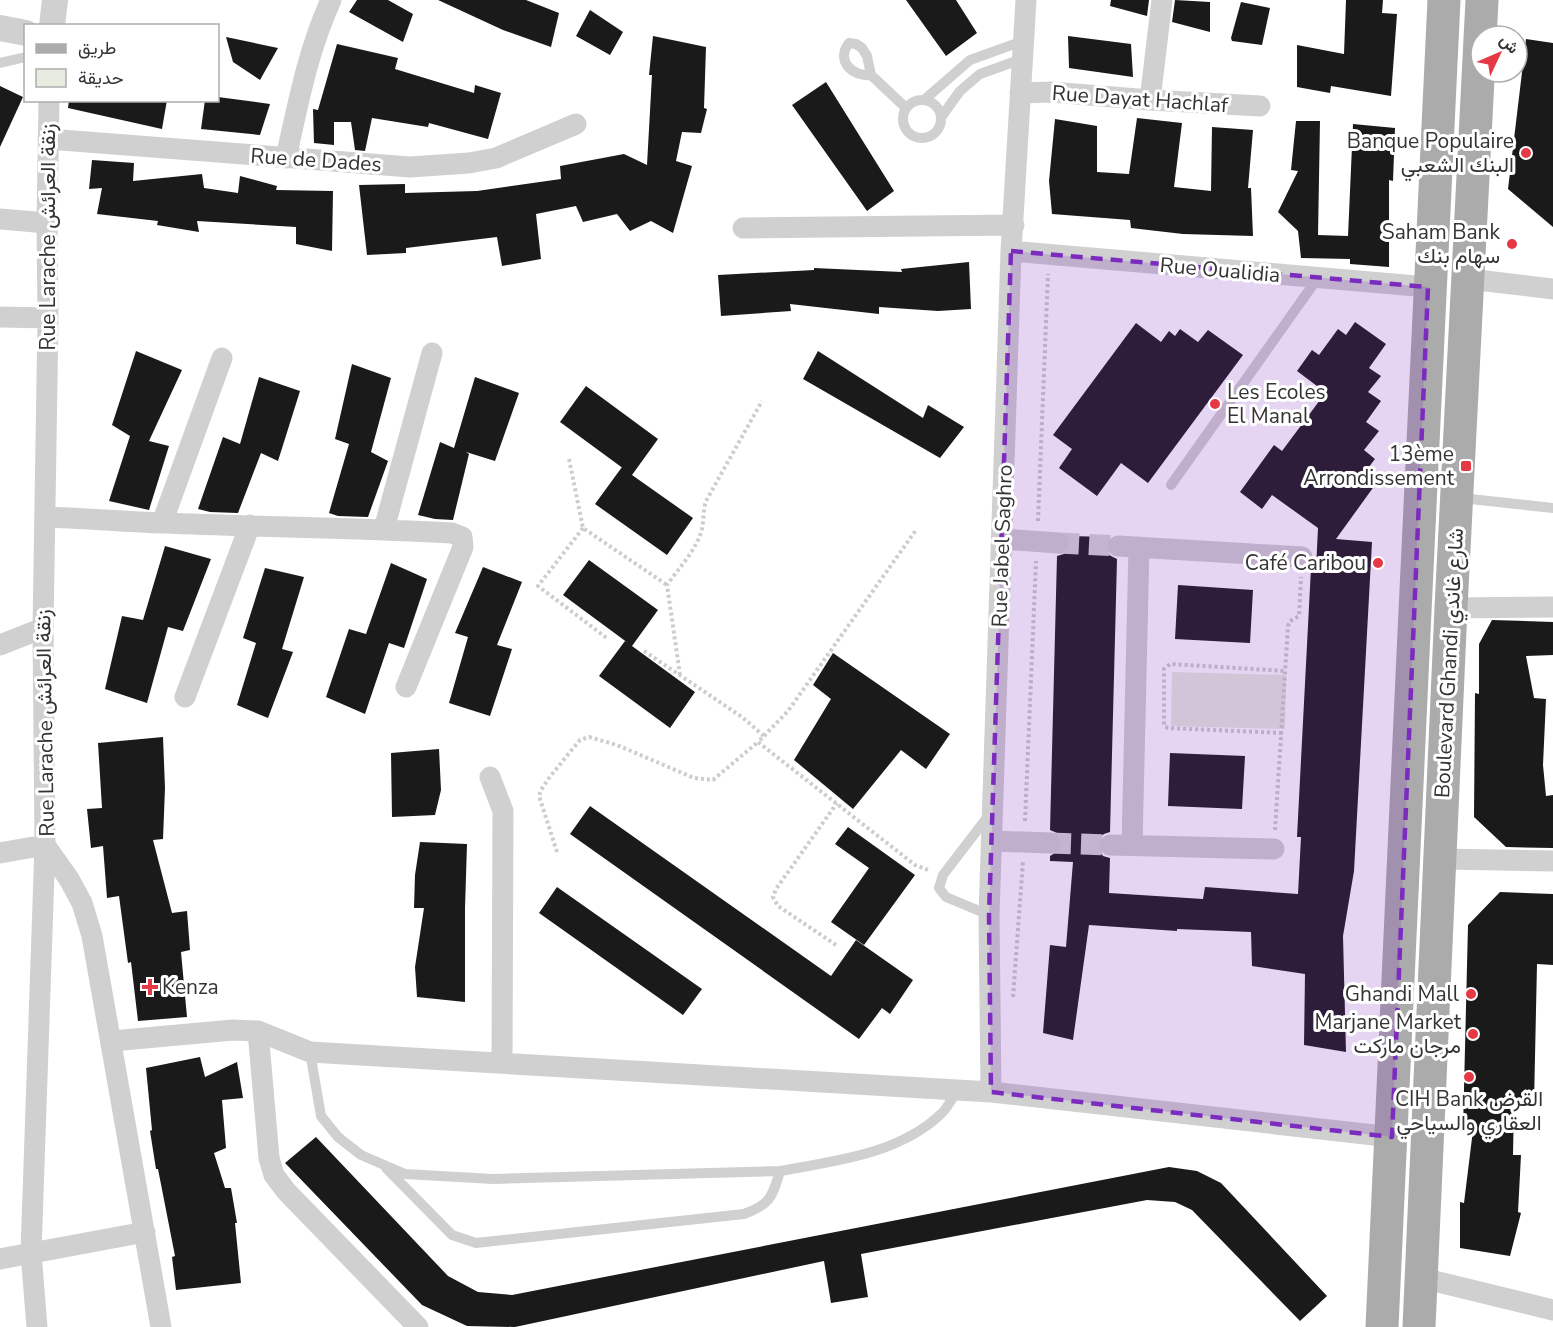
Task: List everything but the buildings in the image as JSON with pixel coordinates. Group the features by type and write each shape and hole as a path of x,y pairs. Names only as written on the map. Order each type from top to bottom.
{"main road":[{"name":"Boulevard Ghandi شارع غاندي","path":"1382,1327 1428,287 1444,0"},
{"name":"Boulevard Ghandi شارع غاندي","path":"1419,1327 1451,608 1482,0"}],"street":[{"path":"52,24 55,0"},
{"path":"286,158 308,62 318,27 331,0"},
{"name":"Rue Jabel Saghro","path":"991,1092 989,915 1011,251 1026,0"},
{"path":"1150,100 1162,0"},
{"path":"0,28 24,33"},
{"name":"Rue Dayat Hachlaf","path":"1020,93 1051,92 1260,106"},
{"name":"Rue Larache زنقة العرائش","path":"49,102 43,628 45,845 69,879 82,903 92,936 161,1327"},
{"name":"Rue de Dades","path":"48,139 410,166 469,163 496,158 576,124"},
{"path":"0,219 47,223"},
{"path":"743,228 1014,225"},
{"name":"Rue Oualidia","path":"1011,251 1428,287"},
{"path":"1469,279 1553,289"},
{"path":"0,317 48,318"},
{"path":"384,529 432,353"},
{"path":"162,523 222,358"},
{"path":"45,517 162,523 384,529 452,533 462,537 463,547 406,687"},
{"path":"185,697 250,525"},
{"path":"1002,539 1047,542"},
{"path":"1118,546 1302,557"},
{"path":"1132,845 1139,547"},
{"path":"1451,608 1553,607"},
{"path":"0,645 43,628"},
{"path":"490,777 503,811 502,1062"},
{"path":"992,841 1050,843"},
{"path":"0,853 45,845 31,1253 37,1327"},
{"path":"1110,845 1274,849"},
{"path":"1440,859 1553,861"},
{"path":"112,1041 233,1030 258,1031 310,1052 991,1092 1392,1137"},
{"path":"258,1031 269,1158 274,1175 294,1199 418,1327"},
{"path":"0,1259 145,1232"},
{"path":"1422,1278 1553,1310"}],"lane":[{"path":"924,100 970,60 1023,50"},
{"path":"942,116 960,91 980,74 1023,50"},
{"path":"0,63 24,57"},
{"path":"871,75 906,108"},
{"path":"917,100 924,100 932,102 938,108 942,122 936,133 930,137 918,138 907,132 903,113 917,100"},
{"path":"1172,485 1317,279"},
{"path":"1457,497 1553,508"},
{"path":"989,915 946,897 939,888 943,875 993,810"},
{"path":"310,1052 321,1116 338,1137 361,1155 405,1174 453,1178 493,1179 780,1171 870,1152 899,1141 943,1112 957,1090"},
{"path":"384,1166 452,1235 476,1243 744,1214 760,1208 772,1198 780,1171"}],"path":[{"path":"1013,1002 1047,542 1048,255"},
{"path":"680,676 667,585 698,542 703,527 706,501 762,401"},
{"path":"569,459 582,528 667,585"},
{"path":"582,528 538,586 608,639"},
{"path":"557,852 539,796 549,778 580,740 589,737 617,745 694,778 713,780 764,736 788,711 916,530"},
{"path":"1274,849 1288,626 1290,621 1299,616 1302,557"},
{"path":"644,651 742,717 764,736"},
{"path":"1282,733 1164,726 1164,669 1170,664 1286,670"},
{"path":"758,741 915,865 943,875"},
{"path":"836,945 778,906 773,897 776,889 837,803"}],"highlighted area":[{"path":"1011,251 1428,287 1392,1137 991,1092 989,915"}],"green space":[{"path":"1172,672 1286,675 1285,729 1171,726"}],"tunnel":[{"path":"1058,543 1118,546"},
{"path":"1050,843 1110,845"}],"place":[{"name":"Banque Populaire البنك الشعبي","path":"1526,153"},
{"name":"Saham Bank سهام بنك","path":"1512,244"},
{"name":"Les Ecoles El Manal","path":"1215,404"},
{"name":"13ème Arrondissement","path":"1466,466"},
{"name":"Café Caribou","path":"1378,563"},
{"name":"Kenza","path":"150,987"},
{"name":"Ghandi Mall","path":"1471,994"},
{"name":"Marjane Market مرجان ماركت","path":"1473,1034"},
{"name":"CIH Bank القرض العقاري والسياحي","path":"1469,1077"}]}
